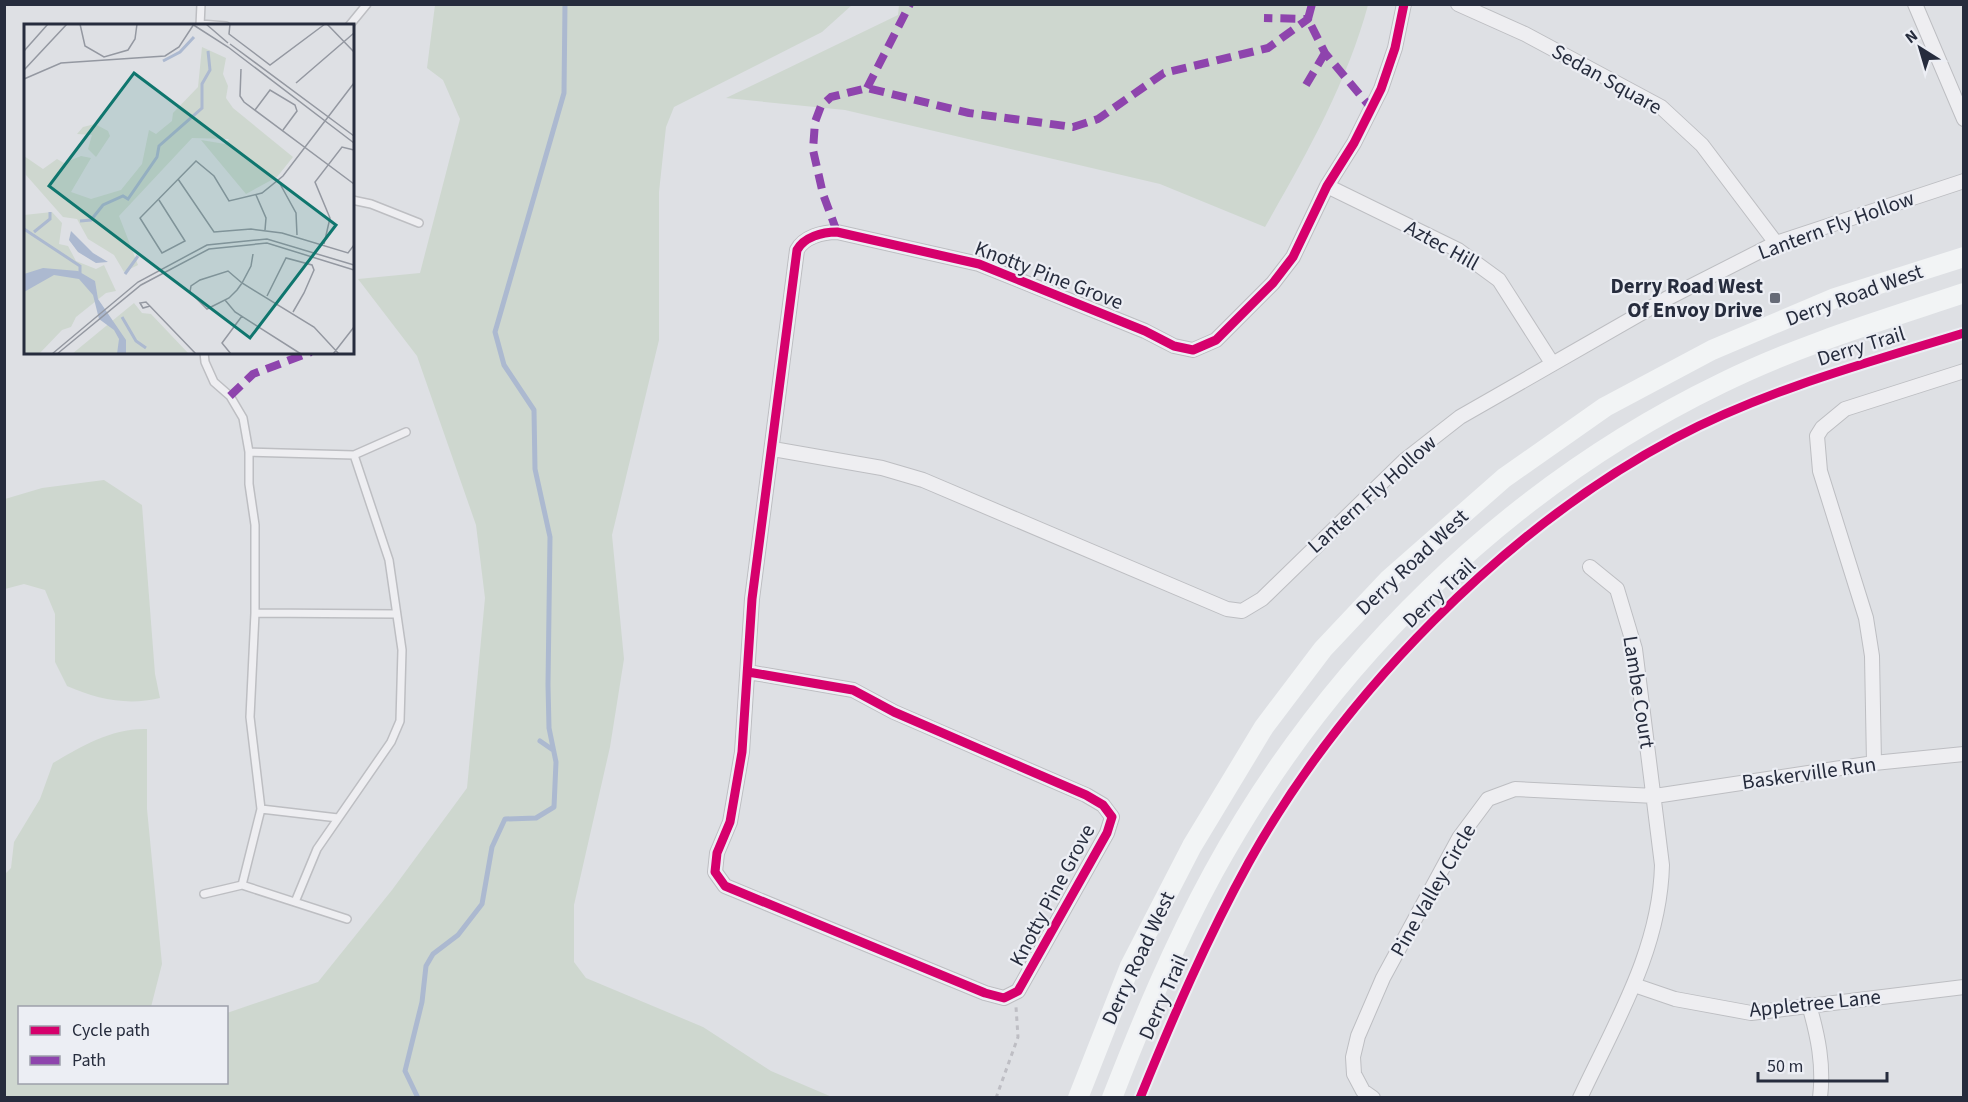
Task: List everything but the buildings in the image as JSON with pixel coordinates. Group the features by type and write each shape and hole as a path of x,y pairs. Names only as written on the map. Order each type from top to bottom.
{"main road":[{"name":"Derry Road West","path":"1078,1098 1130,966 1192,846 1264,727 1323,649 1388,580 1504,478 1605,407 1712,350 1835,298 1964,257"},
{"name":"Derry Road West","path":"1112,1098 1155,990 1213,872 1293,745 1351,670 1416,601 1524,506 1624,435 1723,382 1849,331 1964,293"}],"street":[{"name":"Knotty Pine Grove","path":"748,672 853,690 894,712 1086,795 1103,805 1112,818 1107,833 1025,983 1014,994 1004,998 985,993 725,886 715,872 717,853 730,822 738,779 752,599 797,250 813,237 837,232 979,264 1145,331 1174,346 1193,350 1216,340 1273,283 1293,257 1327,186 1354,143 1381,88 1395,48 1404,4"},
{"name":"Sedan Square","path":"1458,4 1525,34 1668,113 1702,145 1776,243"},
{"path":"1915,4 1964,119"},
{"name":"Lantern Fly Hollow","path":"773,449 882,468 923,480 1137,569 1173,587 1227,609 1242,611 1262,599 1405,460 1460,417 1690,286 1776,243 1964,181"},
{"name":"Aztec Hill","path":"1327,186 1458,250 1492,275 1515,301 1552,363"},
{"path":"1874,763 1872,656 1866,618 1821,471 1817,436 1822,428 1845,409 1964,371"},
{"name":"Lambe Court","path":"1590,567 1617,589 1635,649 1655,795"},
{"name":"Baskerville Run","path":"1655,795 1874,763 1964,754"},
{"name":"Pine Valley Circle","path":"1373,1098 1363,1091 1354,1074 1353,1057 1358,1036 1383,978 1459,838 1488,799 1515,789 1655,795"},
{"path":"1580,1098 1634,985 1648,950 1661,896 1662,865 1655,795"},
{"name":"Appletree Lane","path":"1634,985 1675,999 1751,1013 1964,987"},
{"path":"1809,1005 1819,1039 1822,1083 1820,1098"}],"lane":[{"path":"200,24 201,4"},
{"path":"351,24 367,4"},
{"path":"354,200 371,204 419,223"},
{"path":"204,354 205,362 214,382 230,396 243,418 249,452 249,484 255,525 255,613 250,717 261,809 242,885"},
{"path":"249,452 354,455 406,432"},
{"path":"295,902 317,849 391,742 400,721 402,650 389,560 354,455"},
{"path":"255,613 396,614"},
{"path":"261,809 338,818"},
{"path":"204,894 242,885 347,919"}],"path":[{"path":"996,1098 1018,1037 1014,994"}],"shaded area":[{"path":"899,4 1368,5 1337,91 1310,147 1265,227 1160,184 845,110 726,98 898,15"},
{"path":"435,5 852,5 822,32 674,107 666,127 659,192 659,340 612,535 624,659 610,747 574,905 574,962 586,978 703,1027 771,1071 832,1097 5,1097 5,874 11,868 14,842 40,799 53,763 110,735 134,729 147,729 147,809 162,964 151,1006 18,1006 18,1084 228,1084 228,1013 318,982 392,890 467,788 485,598 476,525 417,356 358,279 420,273 460,119 443,80 427,68"},
{"path":"104,480 142,505 155,674 160,698 136,701 112,700 67,686 55,662 55,614 45,590 24,584 5,589 5,499 42,488"}],"waterway":[{"path":"418,1098 405,1071 422,1002 426,966 433,954 458,935 482,904 492,847 505,819 536,818 554,807 556,762 549,728 548,685 550,537 535,469 534,410 504,365 495,332 564,93 565,4"},
{"path":"540,741 553,750"}],"marked path":[{"path":"867,88 910,4"},
{"path":"1312,4 1308,19 1325,53 1371,108"},
{"path":"837,232 823,194 813,150 815,122 821,106 831,97 867,88 969,113 1073,127 1098,119 1164,73 1268,48 1308,19 1264,18"},
{"path":"1306,85 1325,53"},
{"path":"230,396 253,374 306,354"}],"cycle path":[{"path":"748,672 853,690 894,712 1086,795 1103,805 1112,817 1107,833 1018,991 1004,998 985,993 725,886 715,872 717,853 730,822 742,752 752,599 797,250 800,245 814,236 837,232 979,264 1145,331 1174,346 1193,350 1216,340 1273,283 1293,257 1327,186 1354,143 1381,89 1395,48 1404,4"},
{"name":"Derry Trail","path":"1140,1098 1219,920 1249,862 1287,799 1331,738 1380,678 1490,567 1550,519 1612,475 1675,438 1781,392 1964,333"}],"place":[{"name":"Derry Road West Of Envoy Drive","path":"1775,298"}]}
